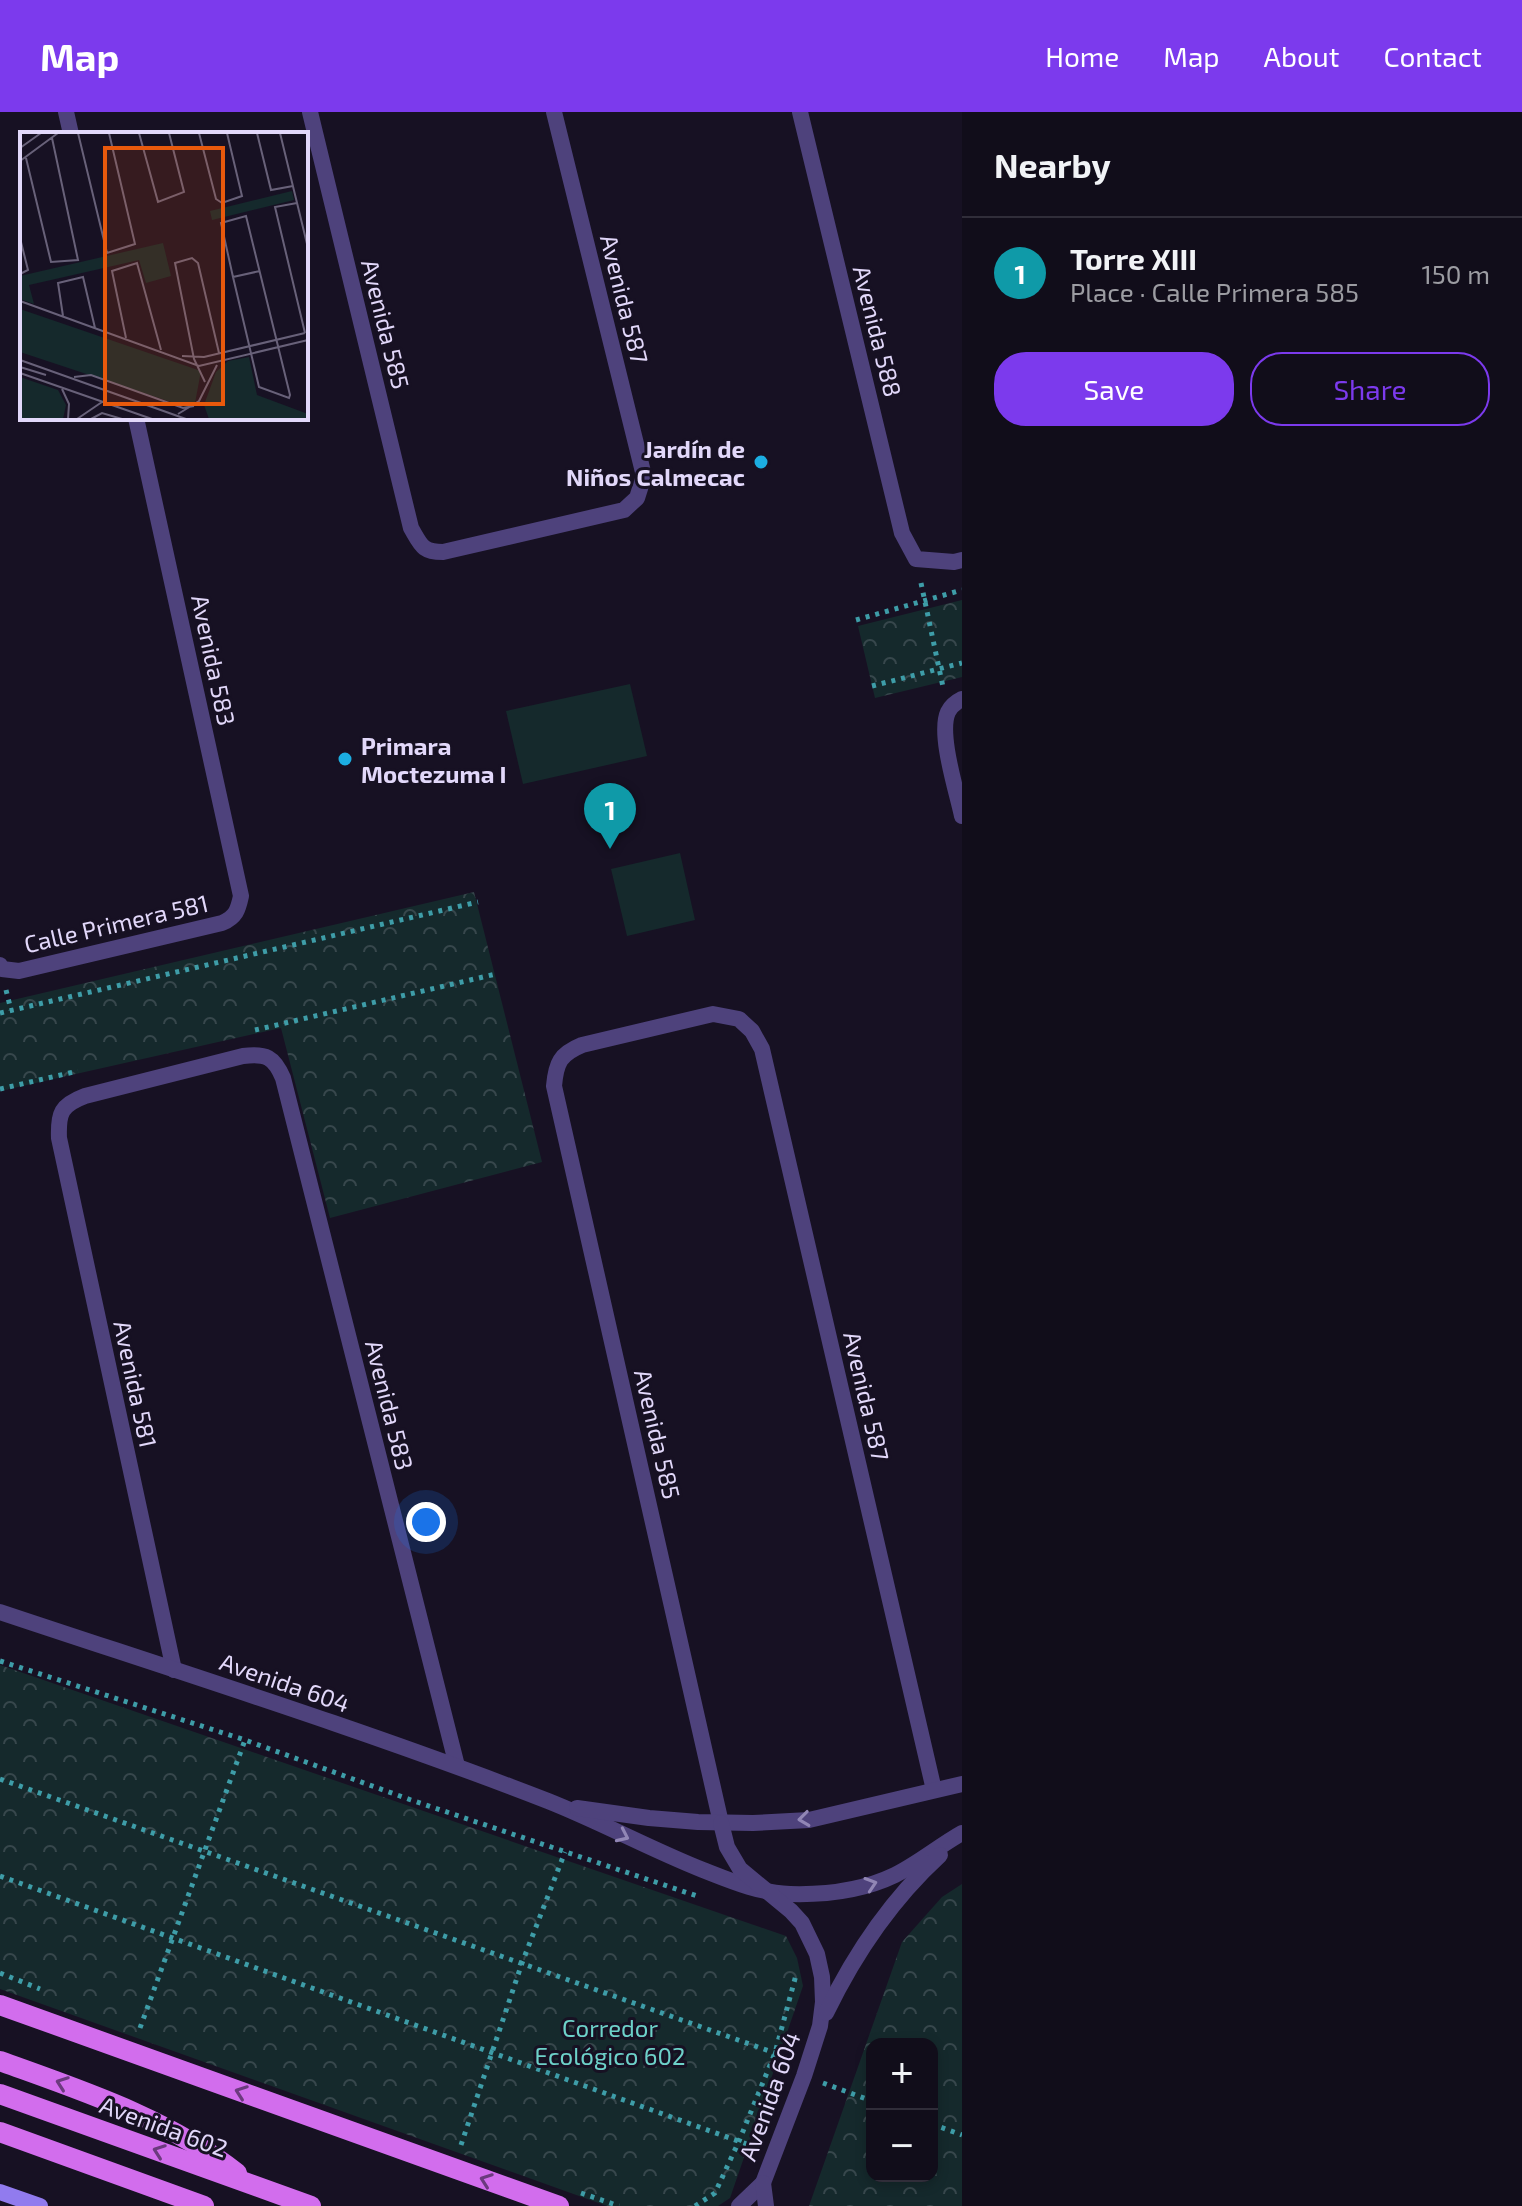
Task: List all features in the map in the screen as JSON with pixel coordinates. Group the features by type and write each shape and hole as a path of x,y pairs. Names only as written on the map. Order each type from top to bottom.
{"main road":[{"path":"0,2005 559,2206"},
{"path":"0,2061 158,2122 223,2162 253,2185"},
{"name":"Avenida 602","path":"0,2094 311,2206"},
{"path":"0,2132 204,2206"},
{"path":"0,2192 40,2206"}],"street":[{"path":"66,112 71,132"},
{"name":"Avenida 585","path":"310,112 411,528 420,545 429,552 443,552 624,510 637,498"},
{"name":"Avenida 587","path":"554,112 644,476 637,498"},
{"name":"Avenida 588","path":"800,112 902,533 916,559"},
{"name":"Avenida 583","path":"136,420 241,896 237,913"},
{"path":"916,559 962,560"},
{"path":"962,699 948,711 945,725 945,742 962,816"},
{"name":"Calle Primera 581","path":"1,967 19,971 222,923 237,913"},
{"name":"Avenida 585","path":"739,1019 713,1014 582,1045 562,1057 554,1086 727,1847 740,1869 766,1892"},
{"name":"Avenida 587","path":"739,1019 752,1031 762,1049 934,1790"},
{"name":"Avenida 581","path":"174,1670 58,1122 62,1109 85,1096 243,1056 257,1054 270,1058"},
{"name":"Avenida 583","path":"270,1058 283,1078 457,1766"},
{"name":"Avenida 604","path":"0,1612 457,1766 552,1803 661,1854 766,1892 817,1894 872,1885 897,1874 962,1834"},
{"name":"Avenida 604","path":"552,1803 649,1818 753,1823 809,1820 962,1784"},
{"name":"Avenida 604","path":"739,2206 763,2183 820,2026 843,1979 905,1891 962,1834"},
{"name":"Avenida 604","path":"766,1892 791,1911 811,1937 822,1977 820,2026"},
{"name":"Avenida 604","path":"763,2183 766,2206"}],"path":[{"path":"916,559 948,711"},
{"path":"856,620 962,590"},
{"path":"872,686 962,663"},
{"path":"0,1013 478,902"},
{"path":"0,1661 245,1740 411,1800 712,1900"},
{"path":"140,2028 245,1740"},
{"path":"0,1779 775,2053"},
{"path":"453,2168 522,1963 565,1852"},
{"path":"0,1876 739,2141"},
{"path":"695,2206 715,2193 739,2141 775,2053 800,1960"},
{"path":"804,2076 866,2099"},
{"path":"938,2126 962,2135"}],"green space":[{"path":"962,600 962,677 875,698 858,626"},
{"path":"630,684 647,756 523,784 506,711"},
{"path":"680,853 695,920 627,936 611,869"},
{"path":"474,892 542,1162 330,1218 281,1028 0,1091 0,1003"},
{"name":"Corredor Ecológico 602","path":"0,1665 786,1936 797,1958 803,1986 730,2198 718,2206 607,2206 0,1989"},
{"path":"962,1884 962,2206 809,2206 866,2044 866,2182 938,2182 938,2038 868,2038 902,1942 942,1897"}],"place":[{"name":"Jardín de Niños Calmecac","path":"761,462"},
{"name":"Primara Moctezuma I","path":"345,759"},
{"name":"Torre XIII","path":"610,849"}]}
